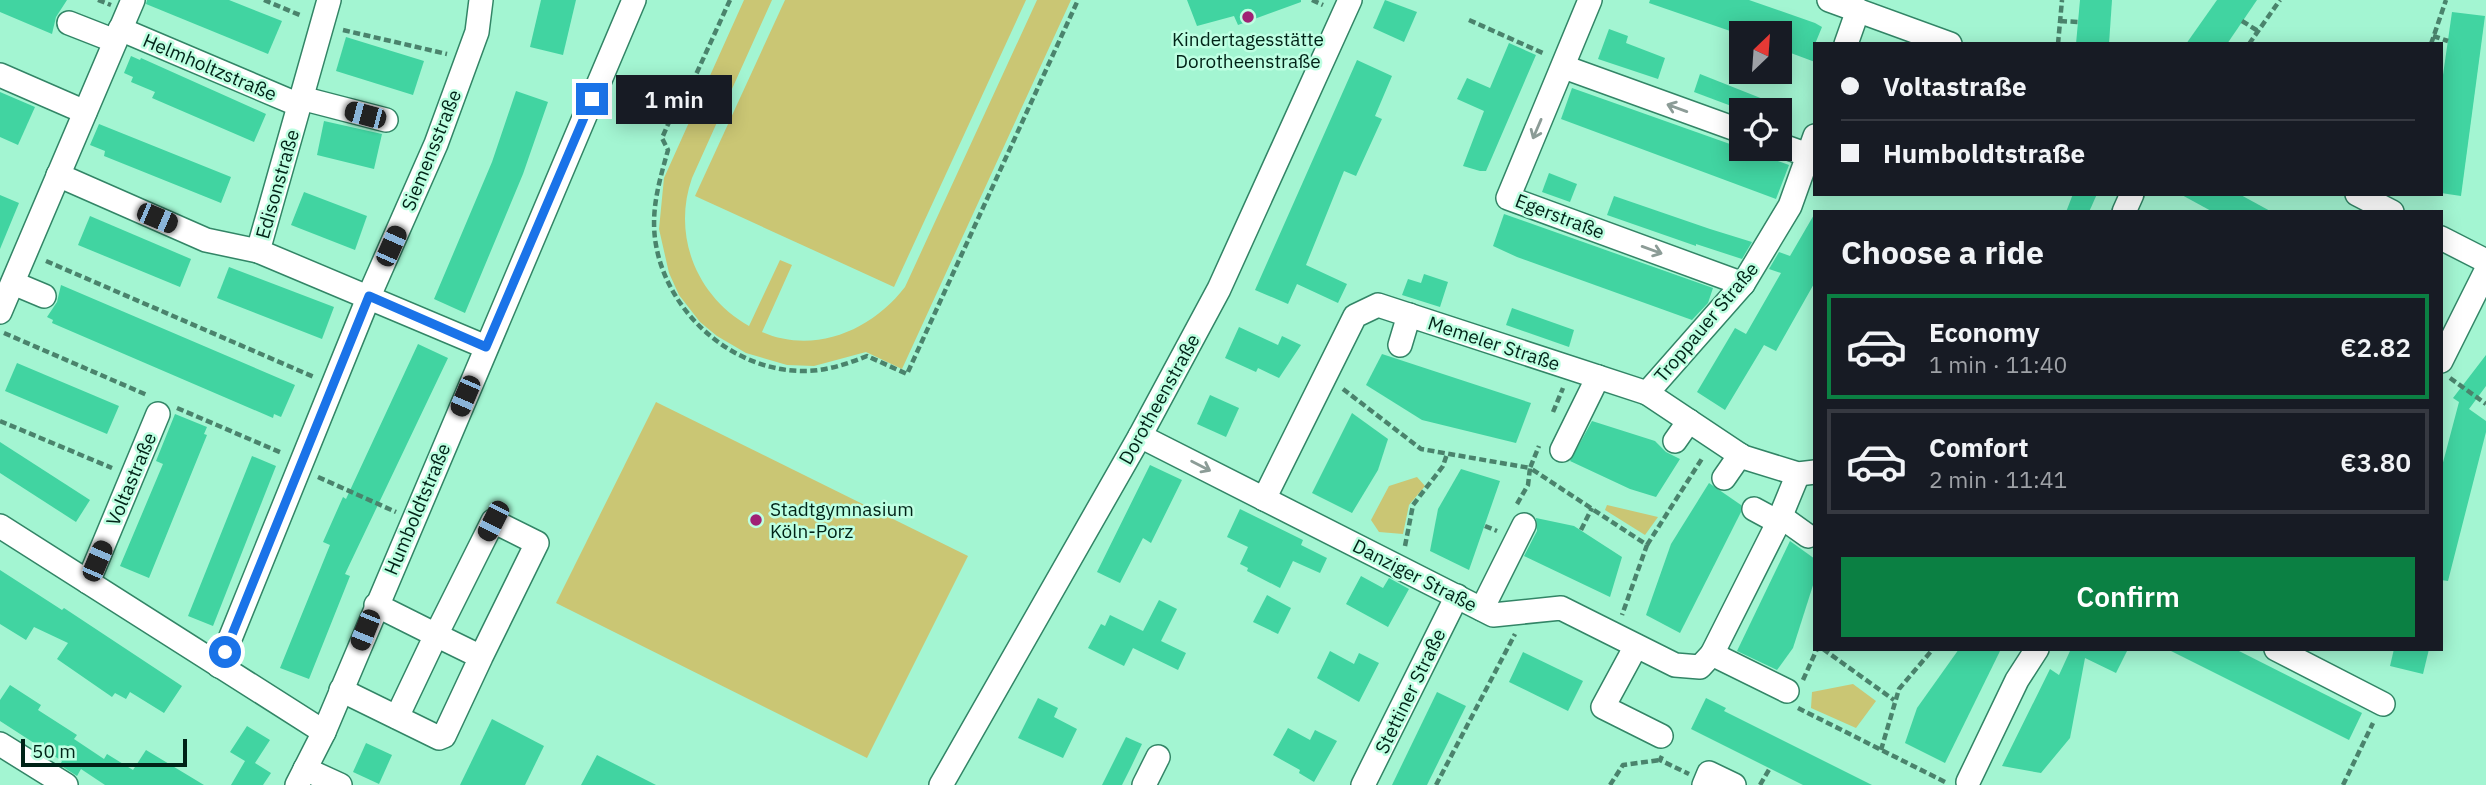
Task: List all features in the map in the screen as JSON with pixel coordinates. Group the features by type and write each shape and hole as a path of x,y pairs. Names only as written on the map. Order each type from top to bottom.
{"street":[{"name":"Helmholtzstraße","path":"0,312 133,0"},
{"name":"Edisonstraße","path":"328,0 258,251 486,347"},
{"name":"Siemensstraße","path":"369,296 436,144 477,32 481,0"},
{"name":"Humboldtstraße","path":"301,777 324,732 634,0"},
{"name":"Dorotheenstraße","path":"941,785 1140,436 1219,289 1350,0"},
{"name":"Egerstraße","path":"1590,0 1508,198 1744,284"},
{"path":"1829,0 1866,8 1945,42"},
{"path":"1847,42 1866,8"},
{"path":"69,23 118,35"},
{"name":"Helmholtzstraße","path":"118,35 300,101 386,120"},
{"path":"1565,65 1729,126"},
{"path":"0,75 85,113"},
{"path":"1792,145 1811,145"},
{"name":"Troppauer Straße","path":"1647,393 1744,284 1790,206 1811,145"},
{"path":"58,175 206,240 258,251"},
{"path":"2361,196 2388,210"},
{"path":"2443,239 2486,262 2443,357"},
{"path":"13,283 44,296"},
{"path":"219,666 298,468 335,386 369,296"},
{"name":"Memeler Straße","path":"1265,499 1355,316 1378,305 1647,393 1740,455 1806,473"},
{"path":"1399,345 1409,315"},
{"path":"1551,447 1598,377"},
{"name":"Voltastraße","path":"88,582 158,414"},
{"path":"1675,441 1689,421"},
{"name":"Danziger Straße","path":"1140,436 1493,615 1561,608 1675,665 1700,667 1712,654"},
{"path":"1724,478 1740,455"},
{"path":"1789,698 1712,654 1779,519 1806,473"},
{"path":"1754,509 1796,524 1808,536"},
{"path":"1482,609 1519,517"},
{"path":"341,690 397,717 443,737 537,543 493,521 397,717"},
{"path":"0,526 324,732"},
{"name":"Stettiner Straße","path":"1363,785 1457,596"},
{"path":"376,605 481,657"},
{"path":"1625,641 1603,707 1661,736"},
{"path":"1968,782 2017,680 2036,651"},
{"path":"2289,652 2383,704"},
{"path":"0,744 66,785"},
{"path":"1144,785 1158,757"},
{"path":"1705,783 1709,773 1734,785"},
{"path":"301,777 340,785"}],"path":[{"path":"264,0 322,25 467,59"},
{"path":"730,0 683,103 677,104 662,138 668,150 655,197 655,228 656,245 670,286 692,319 712,338 765,365 802,371 824,370 867,356 907,374 1078,0"},
{"path":"2058,42 2062,0"},
{"path":"2250,42 2280,0"},
{"path":"2432,42 2446,0"},
{"path":"1469,20 1565,65"},
{"path":"2060,21 2078,22"},
{"path":"2242,22 2258,31"},
{"path":"2433,36 2448,41"},
{"path":"25,253 335,386"},
{"path":"1551,418 1572,369"},
{"path":"2443,372 2486,404"},
{"path":"1325,376 1421,449 1530,468 1647,545"},
{"path":"0,421 132,477"},
{"path":"1625,641 1647,545 1715,438"},
{"path":"1519,517 1530,468 1551,447"},
{"path":"1397,566 1413,505 1443,466 1447,454"},
{"path":"298,468 412,519"},
{"path":"1581,530 1592,508"},
{"path":"1485,526 1501,533"},
{"path":"1436,785 1495,669 1504,659 1525,612"},
{"path":"1826,651 1894,700"},
{"path":"1881,750 1899,689 1931,651"},
{"path":"1789,698 1881,750 1949,784 1968,782"},
{"path":"2343,785 2383,704"},
{"path":"1660,760 1665,747 1661,736"},
{"path":"1610,785 1623,765 1660,760 1705,783"},
{"path":"1760,785 1770,768"}],"shaded area":[{"path":"744,0 772,0 692,178 685,221 687,242 702,281 715,298 749,326 780,260 792,265 762,332 802,341 841,334 859,326 892,302 905,287 1037,0 1071,0 902,369 866,352 814,366 787,365 746,353 717,336 700,322 679,295 669,273 659,229 664,178"},
{"path":"785,0 1026,0 894,287 695,196"},
{"path":"656,402 968,556 867,758 556,603"},
{"path":"1417,477 1425,486 1409,505 1403,534 1379,532 1371,520 1389,486"},
{"path":"1607,505 1658,517 1645,535 1605,510"},
{"path":"1853,684 1876,701 1856,728 1811,708 1812,692"}],"building":[{"path":"0,0 67,0 56,17 52,34 0,12"},
{"path":"147,0 229,0 282,21 268,54 146,4"},
{"path":"541,0 576,0 563,55 530,47"},
{"name":"Kindertagesstätte Dorotheenstraße","path":"1187,0 1301,2 1238,25 1234,16 1197,26"},
{"path":"1385,0 1417,12 1404,42 1373,28"},
{"path":"1650,0 1749,0 1822,27 1816,42 1813,42 1813,61 1792,53 1792,21 1729,21 1729,31 1649,3"},
{"path":"2080,0 2112,0 2109,42 2076,42"},
{"path":"2217,0 2257,0 2228,42 2187,42"},
{"path":"2452,12 2485,16 2461,196 2443,193 2443,75"},
{"path":"1609,29 1628,36 1626,43 1665,58 1658,79 1598,59"},
{"path":"346,37 424,61 413,95 336,71"},
{"path":"1509,43 1536,55 1486,171 1463,166 1484,111 1457,99 1467,78 1490,88"},
{"path":"131,56 140,60 141,58 266,114 254,142 152,98 155,92 131,82 133,77 124,73"},
{"path":"1357,60 1392,76 1375,116 1382,119 1356,176 1344,171 1306,265 1347,284 1338,303 1297,284 1288,304 1255,290"},
{"path":"1700,74 1760,98 1729,98 1729,105 1694,92"},
{"path":"1572,88 1729,144 1729,161 1778,161 1789,165 1776,199 1561,119"},
{"path":"516,91 548,102 523,174 465,313 434,299 492,162"},
{"path":"0,92 35,107 18,145 0,137"},
{"path":"324,121 382,134 374,169 317,155"},
{"path":"99,124 231,177 221,203 104,156 105,151 90,145"},
{"path":"1549,173 1577,184 1570,202 1542,192"},
{"path":"304,192 367,216 355,250 291,225"},
{"path":"0,195 19,203 0,249"},
{"path":"1614,196 1752,242 1742,259 1696,246 1607,215"},
{"path":"2072,196 2096,196 2090,210 2067,210"},
{"path":"2184,196 2243,196 2268,210 2209,210"},
{"path":"1504,214 1713,288 1708,303 1692,320 1517,257 1493,246"},
{"path":"90,216 191,259 180,287 78,245"},
{"path":"1813,216 1813,286 1776,351 1764,345 1725,410 1697,392 1735,328 1746,334 1781,273 1769,269 1779,252 1790,256"},
{"path":"229,267 334,307 322,339 217,298"},
{"path":"1424,274 1448,282 1440,307 1402,295 1408,279 1421,283"},
{"path":"61,285 295,385 281,417 274,414 273,418 52,323 53,320 47,317 57,302"},
{"path":"1512,308 1574,330 1569,347 1506,325"},
{"path":"1239,327 1278,345 1282,336 1301,345 1279,378 1258,368 1256,372 1225,358"},
{"path":"418,344 448,358 345,574 350,576 309,679 280,668 330,545 323,542 343,497 346,499"},
{"path":"1382,354 1531,403 1516,443 1422,420 1366,385"},
{"path":"2486,355 2486,386 2469,409 2486,421 2486,432 2448,581 2443,580 2443,462 2459,402 2453,398"},
{"path":"17,363 119,406 107,434 5,391"},
{"path":"1210,395 1239,408 1226,437 1197,424"},
{"path":"1352,413 1388,439 1378,470 1352,513 1312,493"},
{"path":"175,414 207,427 204,434 207,435 149,578 120,566 163,464 156,461"},
{"path":"1592,421 1655,441 1666,452 1680,459 1656,497 1630,489 1570,461"},
{"path":"0,442 90,500 76,522 0,473"},
{"path":"252,456 276,466 213,626 188,616"},
{"path":"1150,465 1182,480 1151,543 1143,538 1120,583 1097,572"},
{"path":"1461,469 1500,481 1469,570 1430,551 1438,509"},
{"path":"1709,483 1741,505 1741,512 1680,633 1646,615 1671,544"},
{"path":"1240,509 1303,540 1301,545 1327,558 1320,573 1293,561 1280,588 1247,571 1248,568 1240,564 1248,547 1227,537"},
{"path":"1536,518 1574,526 1622,557 1610,597 1524,556 1537,531"},
{"path":"1790,541 1813,558 1813,585 1793,648 1777,670 1737,651"},
{"path":"0,570 62,610 64,608 182,686 164,713 130,692 126,699 115,693 112,697 57,659 68,643 34,627 26,640 0,624"},
{"path":"1361,576 1383,588 1389,578 1409,589 1388,627 1346,604"},
{"path":"1267,595 1291,608 1278,634 1253,622"},
{"path":"1159,600 1177,609 1161,641 1186,653 1178,670 1133,648 1124,666 1088,648 1101,624 1105,626 1110,615 1143,631"},
{"path":"1330,651 1354,664 1359,653 1379,663 1359,702 1317,678"},
{"path":"1958,651 2000,651 1945,763 1905,743 1917,708"},
{"path":"2070,651 2127,651 2116,673 2085,658 2070,738 2041,773 2002,766 2050,669 2059,675"},
{"path":"2171,651 2239,651 2362,713 2349,740"},
{"path":"2394,651 2429,651 2423,674 2390,666"},
{"path":"1523,652 1583,681 1568,711 1509,682"},
{"path":"10,685 41,705 38,710 77,735 74,739 104,759 107,754 133,770 146,750 204,785 105,785 81,769 77,776 60,765 62,761 0,721 0,700"},
{"path":"1437,692 1466,706 1427,785 1392,785"},
{"path":"1038,698 1058,708 1054,717 1077,729 1063,758 1018,738"},
{"path":"1706,698 1726,708 1724,711 1872,785 1803,785 1691,729"},
{"path":"492,719 544,746 525,785 460,785"},
{"path":"247,726 270,740 255,763 271,773 263,785 231,785 245,761 230,752"},
{"path":"1288,728 1310,740 1315,730 1337,741 1314,782 1299,773 1300,770 1273,755"},
{"path":"1126,737 1142,744 1122,785 1102,785"},
{"path":"366,743 392,755 379,784 353,772"},
{"path":"597,755 656,785 581,785"}],"place":[{"name":"Kindertagesstätte Dorotheenstraße","path":"1248,17"},
{"name":"Stadtgymnasium Köln-Porz","path":"756,520"}],"route":[{"path":"225,652 298,468 335,386 369,296 486,347 592,99"}]}
